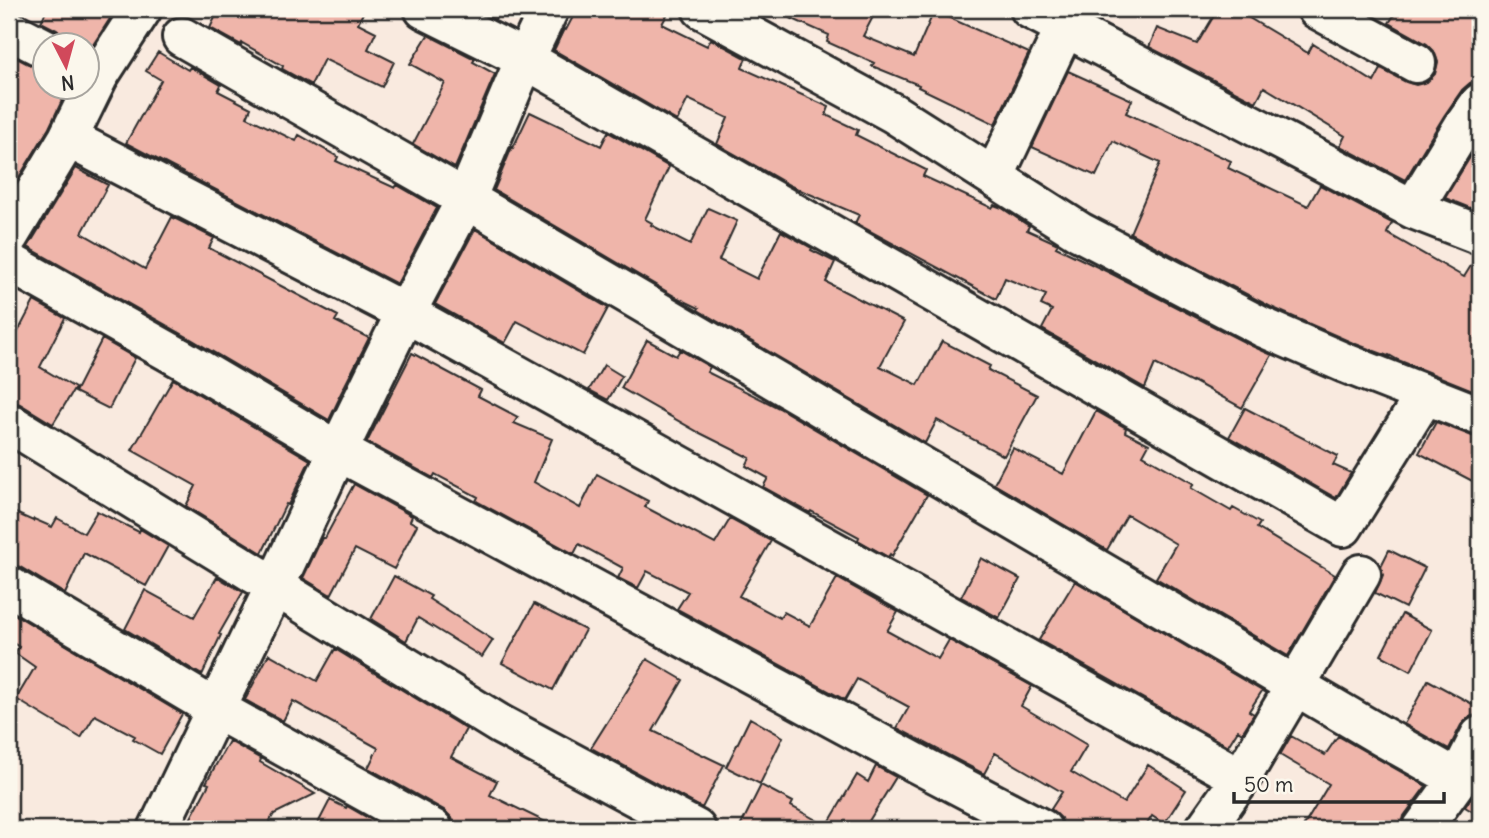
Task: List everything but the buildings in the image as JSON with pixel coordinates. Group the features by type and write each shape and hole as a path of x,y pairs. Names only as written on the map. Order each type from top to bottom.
{"street":[{"path":"102,62 142,9"},
{"path":"424,9 525,59 1343,527 1425,395"},
{"path":"158,829 338,451 466,199 549,9"},
{"path":"702,9 892,113 1080,232 1262,327 1480,416"},
{"path":"1030,9 1068,18 1413,209 1480,235"},
{"path":"1317,9 1416,63"},
{"path":"994,177 1068,18"},
{"path":"9,30 32,42"},
{"path":"182,37 466,199 1458,779"},
{"path":"9,236 19,194 68,138 82,102"},
{"path":"1413,209 1475,122"},
{"path":"68,138 406,313 1241,778"},
{"path":"9,262 338,451 1042,829"},
{"path":"9,423 500,725 696,829"},
{"path":"1205,829 1241,778 1361,575"},
{"path":"9,586 216,709 433,829"},
{"path":"1422,829 1458,779 1480,736"}]}
